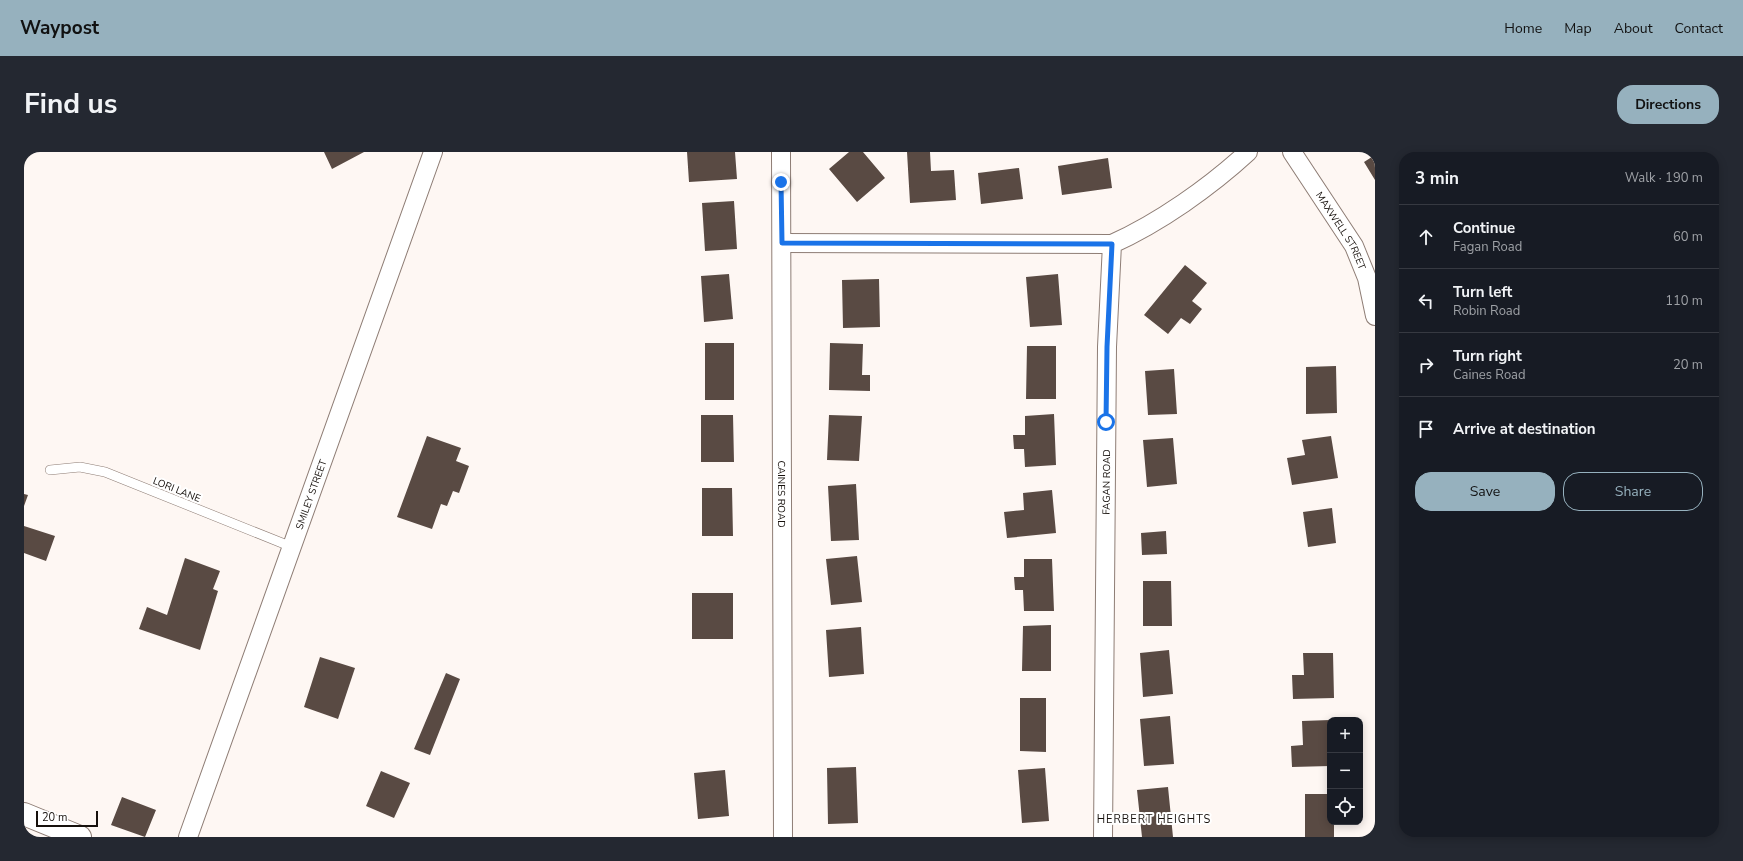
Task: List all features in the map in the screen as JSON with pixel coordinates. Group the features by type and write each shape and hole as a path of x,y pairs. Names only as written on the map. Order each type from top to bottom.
{"street":[{"name":"SMILEY STREET","path":"188,837 433,152"},
{"name":"CAINES ROAD","path":"781,152 782,837"},
{"path":"782,243 1112,244 1141,231 1227,171 1248,152"},
{"name":"MAXWELL STREET","path":"1292,152 1354,246 1367,278 1375,316"},
{"name":"FAGAN ROAD","path":"1103,837 1107,347 1112,244"},
{"path":"24,814 80,837"}],"lane":[{"name":"LORI LANE","path":"50,470 80,467 105,472 292,547"}],"building":[{"path":"324,152 364,152 332,169"},
{"path":"687,152 735,152 737,179 689,182"},
{"path":"849,152 863,152 885,178 857,202 829,169"},
{"path":"907,152 930,152 931,171 954,170 956,200 910,203"},
{"path":"1375,155 1375,180 1364,162"},
{"path":"1108,158 1112,188 1062,195 1058,166"},
{"path":"1019,168 1023,199 981,204 978,173"},
{"path":"734,201 737,249 705,251 702,203"},
{"path":"1185,265 1207,283 1192,301 1202,309 1190,324 1181,318 1168,334 1144,315"},
{"path":"729,274 733,319 704,322 701,276"},
{"path":"1058,274 1062,325 1030,327 1026,277"},
{"path":"879,279 880,327 843,328 842,280"},
{"path":"705,343 734,343 734,400 705,400"},
{"path":"830,343 863,344 862,375 870,375 870,391 829,390"},
{"path":"1027,346 1056,346 1056,399 1026,399"},
{"path":"1336,366 1337,413 1306,414 1306,367"},
{"path":"1174,369 1177,414 1148,415 1145,371"},
{"path":"1054,414 1056,465 1025,467 1024,449 1014,449 1013,435 1025,435 1025,416"},
{"path":"701,415 733,415 734,462 701,462"},
{"path":"829,415 862,416 859,461 827,460"},
{"path":"427,436 461,448 456,461 469,466 459,493 453,491 447,506 441,504 432,529 397,517"},
{"path":"1331,436 1338,478 1292,485 1287,458 1305,455 1302,440"},
{"path":"1173,438 1177,484 1147,487 1143,440"},
{"path":"856,484 859,540 831,541 828,486"},
{"path":"702,488 732,488 733,536 702,536"},
{"path":"1052,490 1056,533 1007,538 1004,512 1024,510 1023,493"},
{"path":"24,494 28,495 24,506"},
{"path":"1332,508 1336,543 1308,547 1303,512"},
{"path":"24,526 55,536 46,561 24,553"},
{"path":"1166,531 1167,554 1142,555 1141,533"},
{"path":"857,556 862,602 831,605 826,559"},
{"path":"185,558 220,571 213,589 218,591 200,650 139,629 147,607 167,615"},
{"path":"1024,559 1052,559 1054,611 1024,611 1023,590 1015,590 1014,577 1024,577"},
{"path":"1143,581 1171,581 1172,626 1143,626"},
{"path":"692,593 733,593 733,639 692,639"},
{"path":"1051,625 1051,671 1022,671 1023,626"},
{"path":"861,627 864,674 829,677 826,630"},
{"path":"1169,650 1173,694 1143,697 1140,653"},
{"path":"1303,653 1333,653 1334,698 1293,699 1292,675 1304,675"},
{"path":"320,657 355,668 338,719 304,707"},
{"path":"446,673 460,679 430,755 414,749"},
{"path":"1020,698 1046,698 1046,752 1020,751"},
{"path":"1170,716 1174,764 1144,766 1140,719"},
{"path":"1327,720 1327,766 1292,767 1291,746 1303,745 1302,721"},
{"path":"856,767 858,823 828,824 827,768"},
{"path":"1045,768 1049,821 1022,823 1018,770"},
{"path":"725,770 729,816 698,819 694,773"},
{"path":"381,771 410,783 394,818 366,806"},
{"path":"1168,787 1173,837 1142,837 1137,790"},
{"path":"1305,794 1327,794 1327,825 1334,825 1334,837 1305,837"},
{"path":"122,797 156,810 145,837 111,825"}],"district":[{"name":"HERBERT HEIGHTS","path":"1154,819"}],"route":[{"path":"781,182 782,243 1112,244 1107,347 1106,422"}]}
